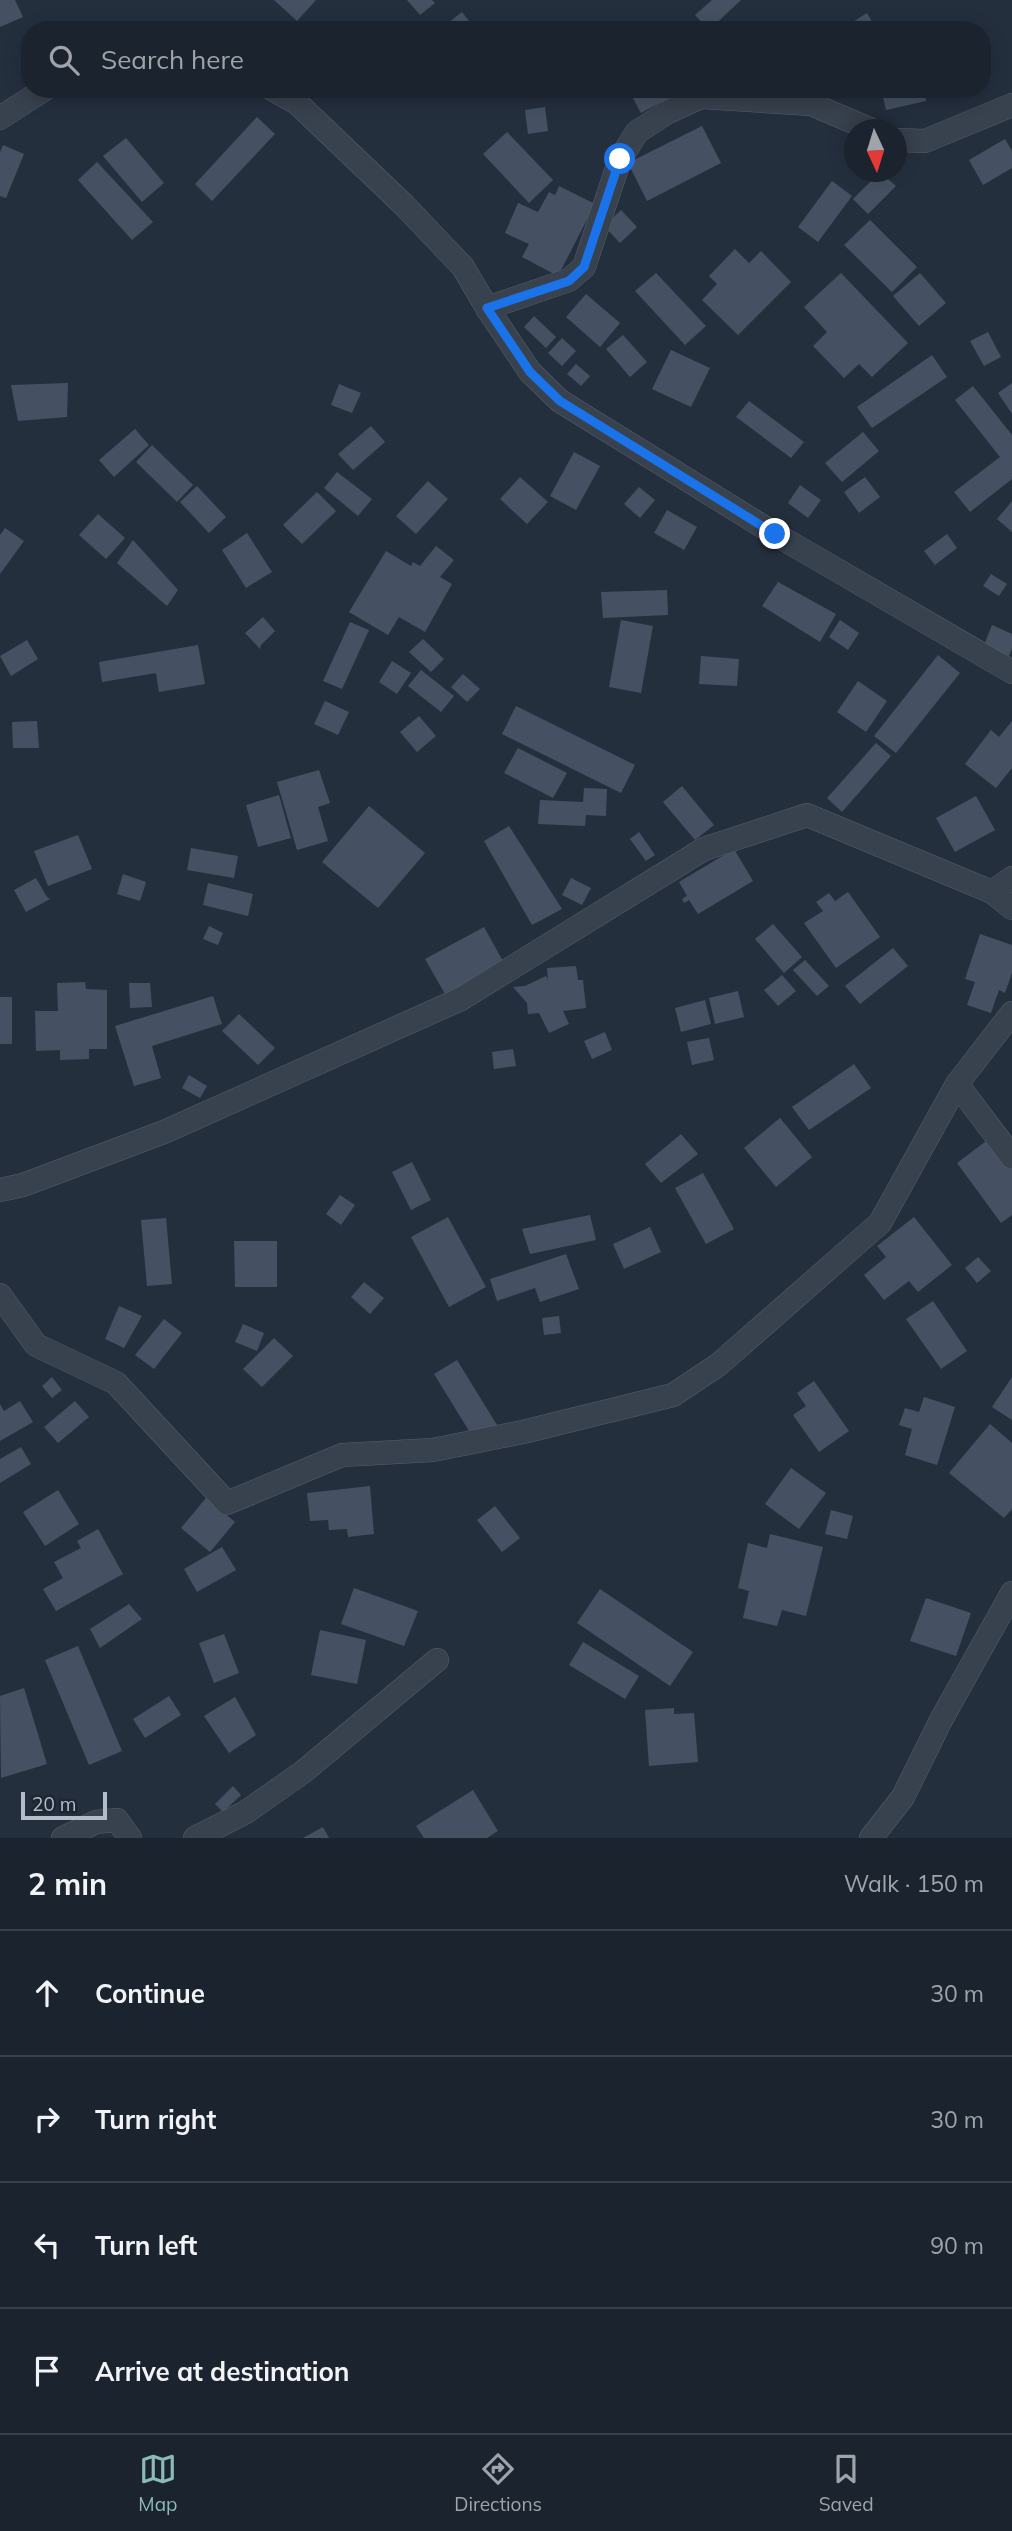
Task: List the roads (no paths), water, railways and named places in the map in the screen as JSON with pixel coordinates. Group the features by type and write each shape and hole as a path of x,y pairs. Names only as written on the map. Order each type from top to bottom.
{"street":[{"path":"0,118 32,98"},
{"path":"288,98 297,103 404,205 463,267 530,372 560,401 775,534 1012,672"},
{"path":"487,308 569,281 584,267 620,159 637,132 668,112 699,98"},
{"path":"717,98 811,104 846,119"},
{"path":"907,140 925,141 1012,105"},
{"path":"0,1190 23,1185 164,1132 461,999 705,849 807,815 992,892 1012,908"},
{"path":"992,892 1012,878"},
{"path":"0,1294 36,1345 116,1383 228,1503 342,1454 433,1450 523,1432 673,1395 718,1365 880,1223 957,1084 1012,1013"},
{"path":"957,1084 1012,1157"},
{"path":"871,1838 903,1797 941,1720 1012,1594"},
{"path":"195,1838 246,1812 303,1772 437,1660"},
{"path":"63,1838 96,1822 117,1820 130,1838"}]}
